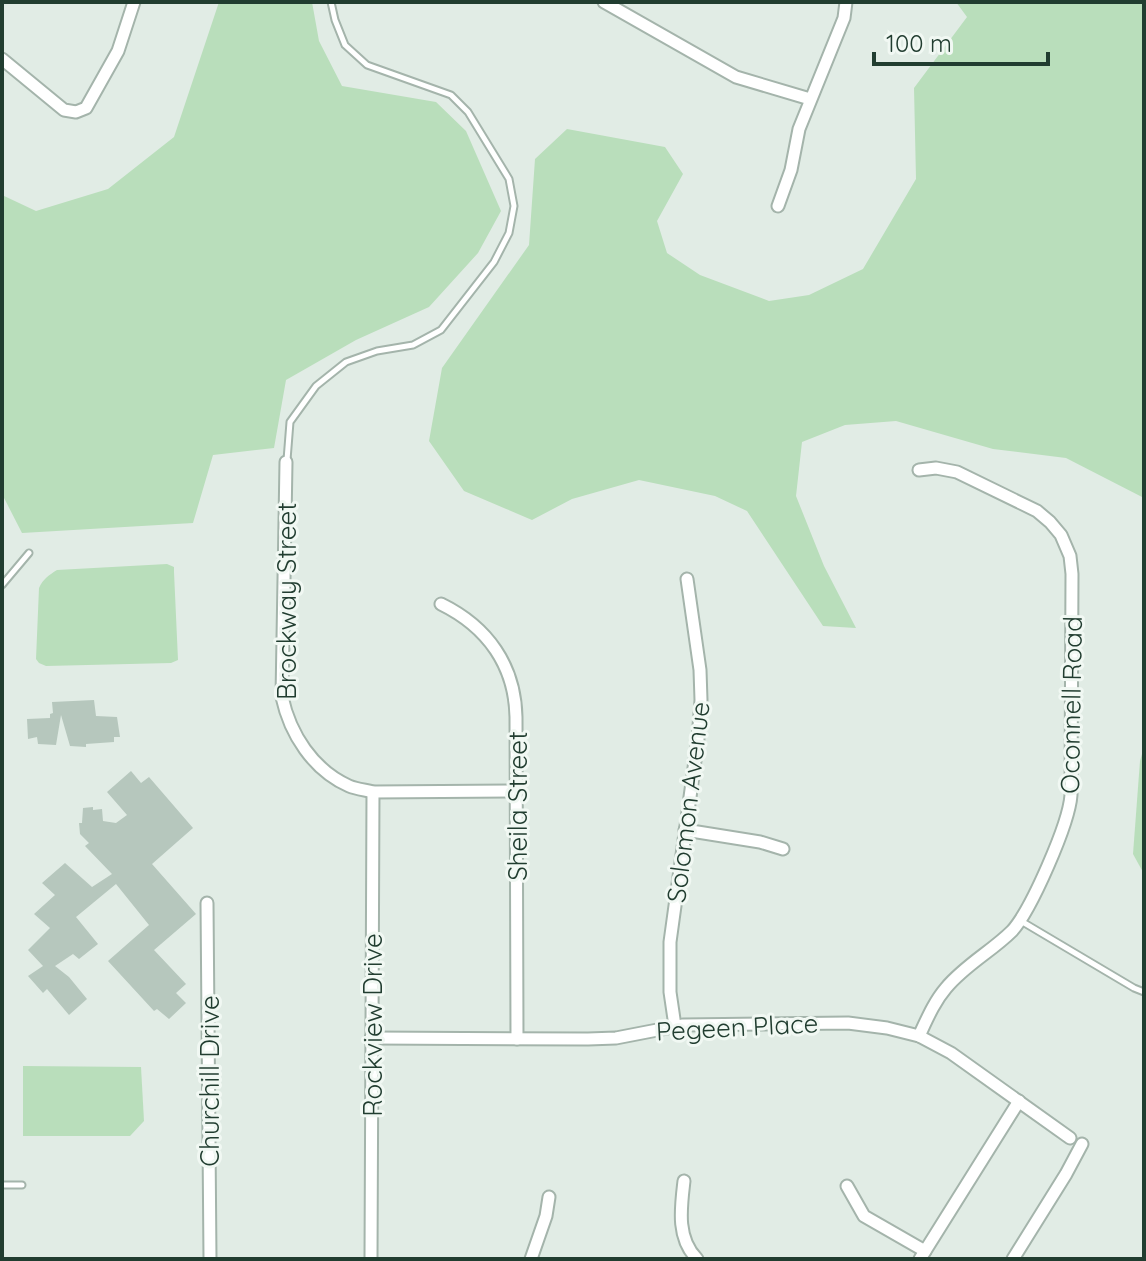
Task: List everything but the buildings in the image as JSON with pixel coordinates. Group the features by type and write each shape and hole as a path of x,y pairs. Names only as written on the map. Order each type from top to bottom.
{"street":[{"path":"2,59 64,110 76,112 86,108 118,51 134,2"},
{"path":"604,2 736,77 810,99"},
{"path":"778,206 791,170 799,129 844,18 846,2"},
{"name":"Brockway Street","path":"286,462 282,697 302,745 328,773 351,787 373,792 517,791"},
{"name":"Oconnell Road","path":"919,470 936,468 957,472 1037,511 1047,518 1065,542 1072,574 1071,801 1063,829 1020,920 1013,930 947,986 919,1036"},
{"name":"Solomon Avenue","path":"675,1026 669,956 702,684 687,579"},
{"name":"Sheila Street","path":"441,604 486,637 508,671 514,689 517,1039"},
{"name":"Rockview Drive","path":"371,1259 373,792"},
{"path":"685,830 760,842 783,849"},
{"name":"Churchill Drive","path":"207,903 210,1259"},
{"name":"Pegeen Place","path":"371,1038 609,1038 675,1026 848,1023 887,1028 919,1036 951,1053 1070,1138"},
{"path":"847,1186 864,1216 922,1255 1019,1101"},
{"path":"1013,1259 1082,1144"},
{"path":"684,1181 680,1216 691,1254 697,1259"},
{"path":"531,1259 546,1216 549,1197"}],"lane":[{"path":"286,462 290,422 316,386 346,362 377,351 413,345 441,330 494,262 509,233 514,206 509,179 468,112 451,95 367,65 345,45 331,2"},
{"path":"2,585 29,553"},
{"path":"1020,920 1144,992"},
{"path":"2,1185 22,1185"}],"green space":[{"path":"219,2 312,2 319,41 342,86 436,102 466,131 501,211 478,253 429,307 356,340 286,380 274,448 213,455 193,523 22,533 2,494 2,195 36,211 108,189 174,137"},
{"path":"956,2 1144,2 1144,498 1066,458 993,449 896,421 845,425 802,442 796,496 824,566 856,628 823,626 747,511 715,496 639,480 572,499 532,520 464,491 429,441 442,368 529,245 535,159 567,129 665,147 683,174 657,221 667,253 700,275 769,301 809,295 863,269 916,179 914,88 967,17"},
{"path":"167,564 174,567 178,660 171,663 46,666 36,659 39,588 51,574 57,570"},
{"path":"1144,747 1144,874 1133,854 1140,761"},
{"path":"23,1066 141,1067 144,1121 130,1136 23,1136"}]}
